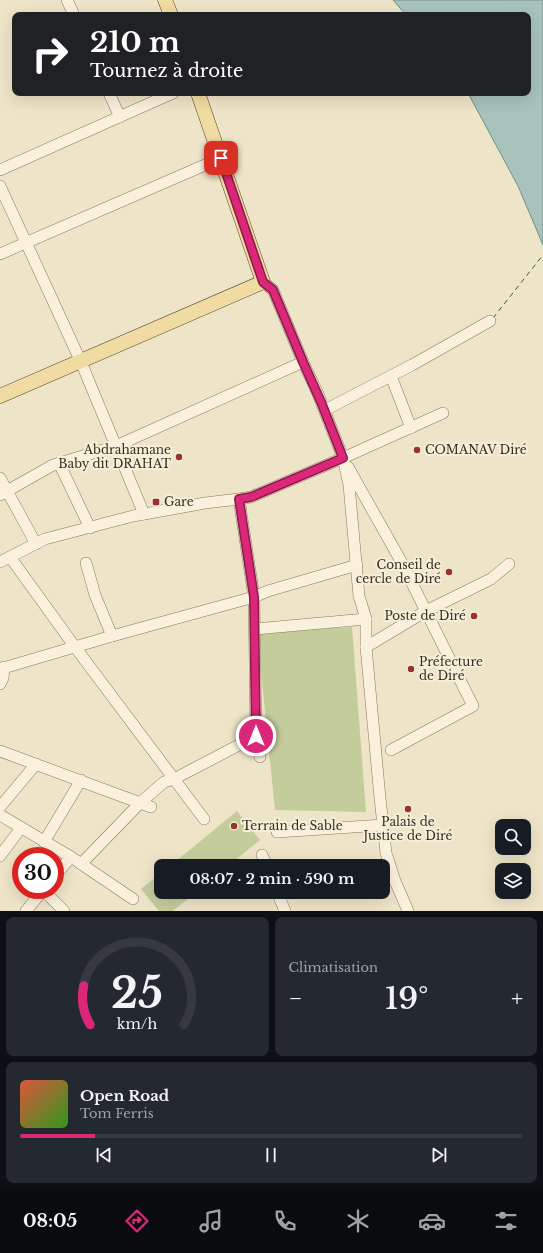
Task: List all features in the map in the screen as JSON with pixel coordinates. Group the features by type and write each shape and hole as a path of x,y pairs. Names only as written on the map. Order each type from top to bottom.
{"main road":[{"path":"165,0 170,12"},
{"path":"0,396 263,282 199,96"}],"street":[{"path":"67,0 73,12"},
{"path":"110,96 120,116"},
{"path":"0,170 166,96"},
{"path":"0,254 221,158"},
{"path":"0,186 81,362 144,514"},
{"path":"263,282 273,290 325,410 343,458 349,485 359,596 366,619 366,647 386,853 395,881 408,911"},
{"path":"325,410 391,376 490,321"},
{"path":"3,493 59,463 116,446 303,362"},
{"path":"391,376 412,428"},
{"path":"0,562 45,540 144,514 205,503 251,497 444,413"},
{"path":"343,458 402,563 472,706 391,750"},
{"path":"59,463 90,528"},
{"path":"0,478 3,493 36,544"},
{"path":"239,499 254,597 256,736 260,757"},
{"path":"10,557 204,819"},
{"path":"86,563 94,595 112,636"},
{"path":"366,647 426,611 491,579 509,564"},
{"path":"0,684 3,678 2,668 75,646 254,597 268,591 357,565"},
{"path":"255,629 366,619"},
{"path":"81,864 141,802 164,782 174,779 256,736"},
{"path":"0,751 141,802 151,807"},
{"path":"0,807 36,764"},
{"path":"44,842 81,780"},
{"path":"0,815 71,857 133,899"},
{"path":"276,832 383,825"},
{"path":"0,856 21,828"},
{"path":"262,855 264,859"},
{"path":"64,865 71,857"},
{"path":"26,911 36,899"},
{"path":"52,899 64,911"},
{"path":"280,899 285,911"}],"green space":[{"path":"352,627 366,812 275,810 257,632"},
{"name":"Terrain de Sable","path":"237,811 260,840 237,859 179,859"},
{"path":"154,879 154,899 188,899 173,911 159,911 141,889"}],"water":[{"path":"393,0 543,0 543,245 518,186 470,96 531,96 531,12 403,12"}],"ferry route":[{"path":"493,318 543,255"}],"place":[{"name":"COMANAV Diré","path":"417,450"},
{"name":"Abdrahamane Baby dit DRAHAT","path":"179,457"},
{"name":"Gare","path":"156,502"},
{"name":"Conseil de cercle de Diré","path":"449,572"},
{"name":"Poste de Diré","path":"474,616"},
{"name":"Préfecture de Diré","path":"411,669"},
{"name":"Palais de Justice de Diré","path":"408,809"},
{"name":"Terrain de Sable","path":"234,826"}],"route":[{"path":"221,158 263,282 273,290 334,433 343,458 251,497 239,499 254,597 256,736"}]}
